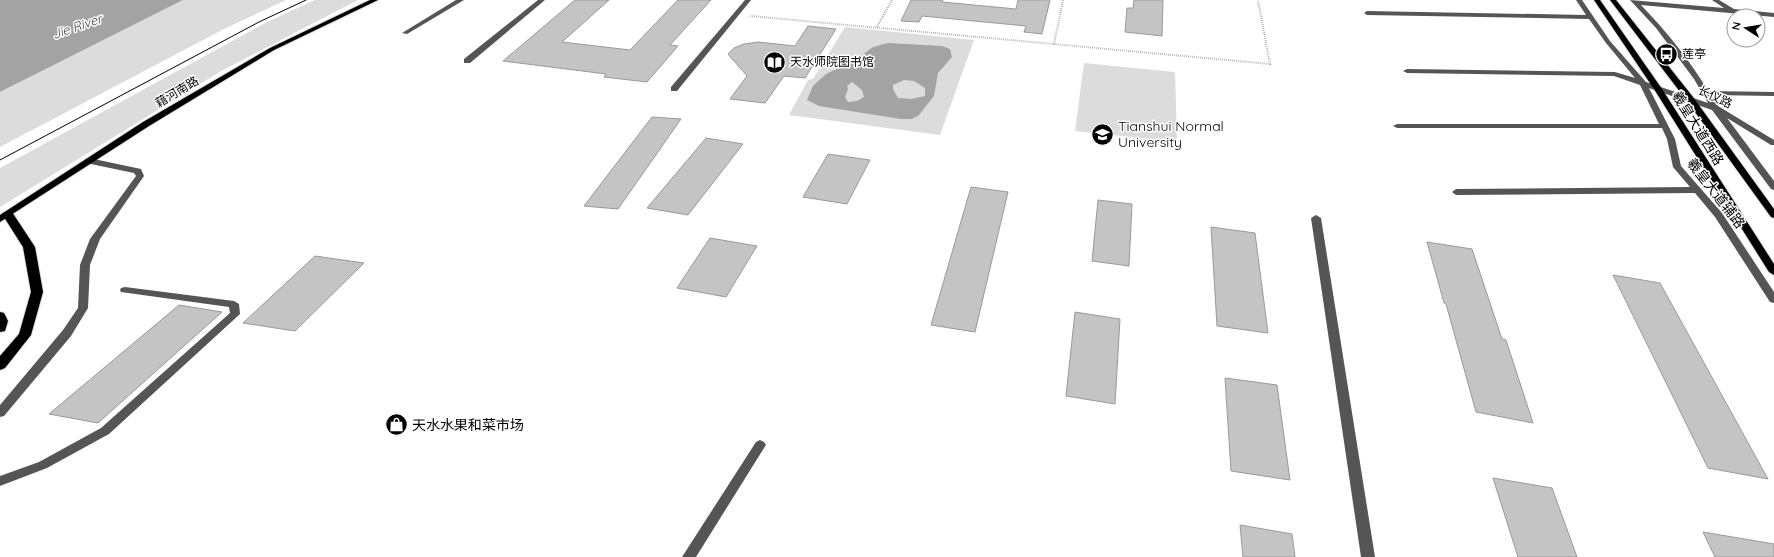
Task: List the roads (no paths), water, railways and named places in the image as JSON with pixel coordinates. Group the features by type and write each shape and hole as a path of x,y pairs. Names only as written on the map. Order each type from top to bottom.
{"highway":[{"path":"0,365 24,335 37,292 29,247 4,216"},
{"path":"0,316 2,321 0,328"}],"main road":[{"name":"藉河南路","path":"4,216 146,124 272,49 375,0"},
{"name":"羲皇大道西路","path":"1597,0 1658,89 1774,272"},
{"name":"羲皇大道西路","path":"1613,0 1690,99 1774,215"}],"street":[{"path":"405,33 461,0"},
{"path":"467,61 542,0"},
{"path":"674,89 748,0"},
{"name":"羲皇大道辅路","path":"1579,0 1608,42 1642,82 1671,139 1677,167 1719,215 1774,300"},
{"path":"1715,0 1728,8"},
{"path":"1634,1 1726,10"},
{"path":"1634,1 1658,27 1697,78 1715,108 1774,187"},
{"path":"1367,13 1590,17"},
{"name":"长仪路","path":"1408,71 1615,74 1715,108 1774,143"},
{"path":"1706,93 1774,94"},
{"path":"1397,126 1664,126"},
{"path":"1758,134 1774,133"},
{"path":"0,413 67,333 82,308 84,265 95,239 140,176 138,171 89,161"},
{"path":"1456,192 1697,190"},
{"path":"1316,218 1368,557"},
{"path":"0,481 43,465 104,431 235,314 234,304 126,290"},
{"path":"689,557 760,444"}],"water":[{"name":"Jie River","path":"0,0 183,0 0,92"},
{"path":"888,43 942,46 950,49 952,57 938,73 934,96 919,115 912,119 901,119 819,106 807,100 813,86 826,74 854,61 873,47","holes":["904,80 914,81 925,88 925,96 911,99 898,98 893,89 893,85","852,82 862,90 864,97 857,101 848,102 845,97 848,89 847,86"]}],"tram line":[{"path":"0,160 259,22 306,0"}],"place":[{"name":"莲亭","path":"1666,54"},
{"name":"天水师院图书馆","path":"775,62"},
{"name":"Tianshui Normal University","path":"1103,134"},
{"name":"天水水果和菜市场","path":"397,425"}]}
